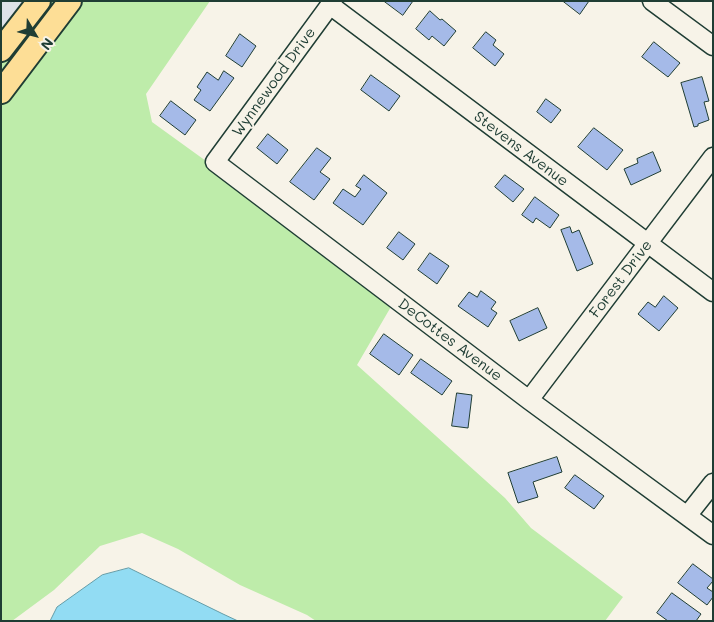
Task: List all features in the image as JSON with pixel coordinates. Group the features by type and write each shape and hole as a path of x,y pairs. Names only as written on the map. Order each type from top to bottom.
{"main road":[{"path":"1,50 39,1"},
{"path":"1,92 70,1"}],"street":[{"path":"652,1 713,46"},
{"name":"Wynnewood Drive","path":"215,162 331,3"},
{"name":"Stevens Avenue","path":"331,3 713,292"},
{"name":"Forest Drive","path":"529,400 713,157"},
{"name":"DeCottes Avenue","path":"215,162 529,400 713,535"},
{"path":"687,516 713,483"}],"shaded area":[{"path":"1,1 30,1 1,39"}],"green space":[{"path":"48,1 61,1 1,79 1,62"},
{"path":"80,1 210,1 146,94 152,122 206,161 205,164 392,305 357,365 505,498 531,528 623,597 605,621 316,621 307,615 240,585 178,549 142,533 100,546 54,590 12,621 1,621 1,104"}],"water":[{"path":"129,568 238,621 50,621 57,607 102,575"}],"building":[{"path":"384,1 413,1 403,15"},
{"path":"563,1 589,1 580,14"},
{"path":"430,11 456,31 444,46 432,36 429,40 416,29"},
{"path":"486,32 496,40 493,45 504,54 495,66 473,48"},
{"path":"240,34 256,46 242,67 226,56"},
{"path":"654,42 680,63 668,77 642,57"},
{"path":"224,71 234,78 210,111 194,100 201,90 197,87 207,72 218,80"},
{"path":"371,75 400,96 389,111 361,90"},
{"path":"702,77 709,101 704,102 709,120 694,127 681,83"},
{"path":"546,99 561,110 551,123 537,112"},
{"path":"171,101 196,120 185,135 160,116"},
{"path":"594,128 623,150 607,170 578,147"},
{"path":"268,134 288,150 277,164 257,148"},
{"path":"317,148 331,158 320,172 330,179 314,200 290,182"},
{"path":"653,152 661,171 631,185 624,169 638,163 637,159"},
{"path":"364,175 387,193 363,225 333,203 343,189 355,197 361,189 356,186"},
{"path":"505,175 524,189 513,202 495,187"},
{"path":"535,197 559,215 550,228 536,218 533,223 522,215"},
{"path":"570,227 572,233 579,230 593,264 577,271 561,230"},
{"path":"399,232 415,244 403,260 387,248"},
{"path":"430,253 449,266 437,284 418,270"},
{"path":"481,291 496,302 491,309 497,313 488,327 458,306 469,292 477,297"},
{"path":"664,296 678,308 659,331 638,314 648,302 655,307"},
{"path":"538,308 547,328 519,341 510,321"},
{"path":"384,334 413,355 399,375 370,354"},
{"path":"421,359 452,381 442,395 411,373"},
{"path":"457,393 472,395 468,428 452,426"},
{"path":"557,457 562,472 533,482 538,497 518,503 508,473"},
{"path":"575,475 604,496 594,509 565,488"},
{"path":"693,564 713,579 707,588 713,592 713,597 707,605 678,583"},
{"path":"672,593 701,614 696,621 668,621 657,613"}]}
